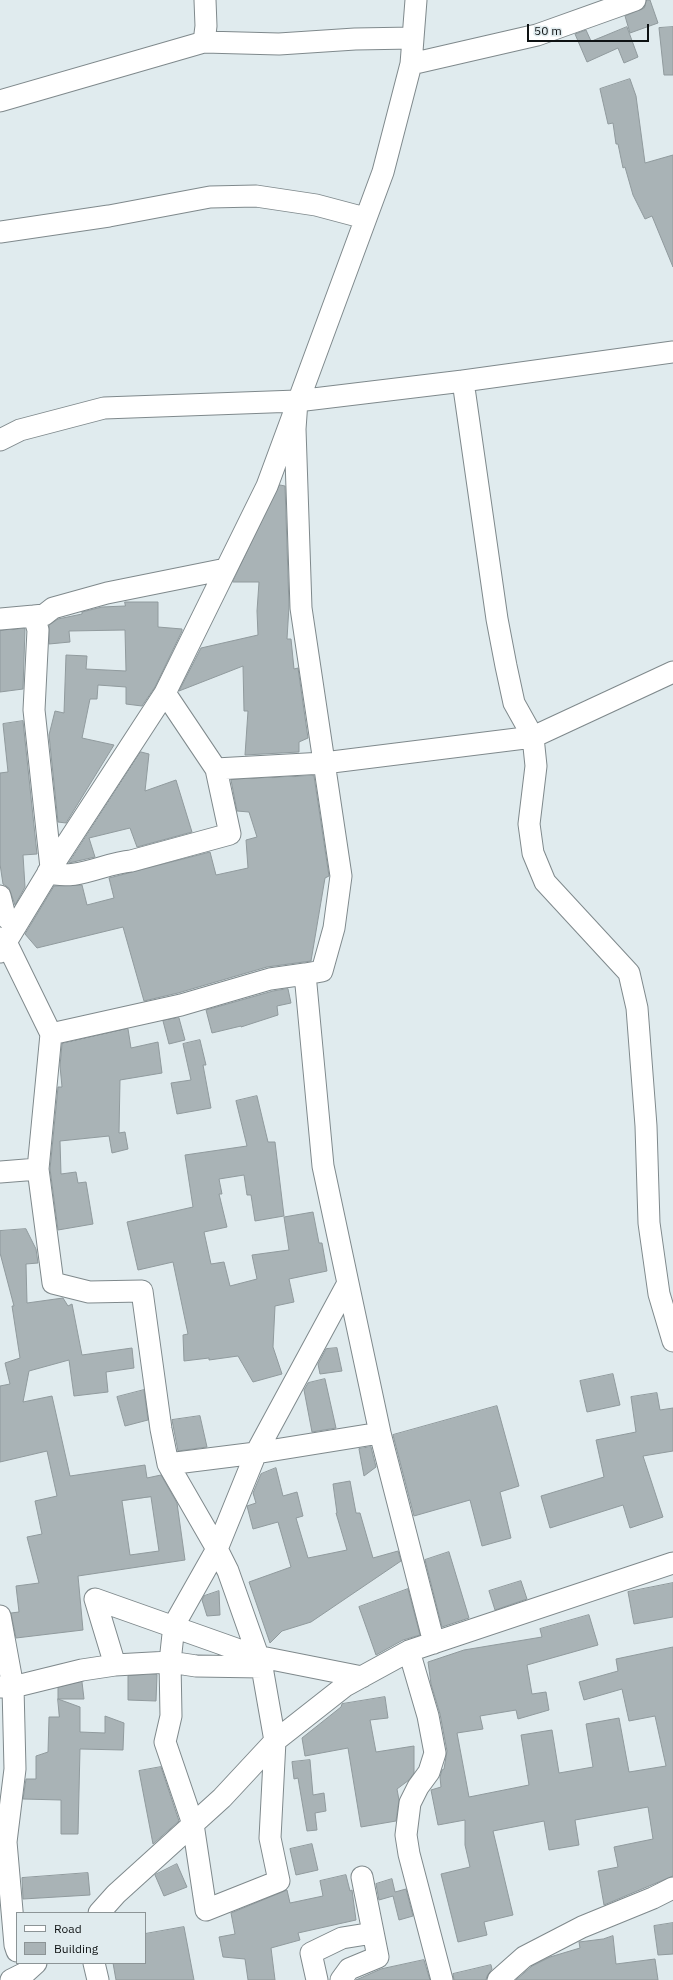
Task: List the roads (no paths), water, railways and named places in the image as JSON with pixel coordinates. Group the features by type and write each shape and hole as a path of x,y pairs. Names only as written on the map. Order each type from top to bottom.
{"street":[{"path":"204,42 206,26 206,0"},
{"path":"5,940 165,693 267,486 382,172 411,64 416,0"},
{"path":"411,64 537,35 635,0"},
{"path":"0,101 204,42 279,44 356,38 413,38"},
{"path":"0,232 109,216 210,197 256,196 316,205 365,218"},
{"path":"0,440 20,430 104,408 297,401 463,381 673,352"},
{"path":"463,381 497,619 506,666 514,704 533,737 536,766 529,824 533,853 545,882 629,973 637,1008 646,1126 649,1223 659,1294 673,1341"},
{"path":"51,1034 174,1007 270,978 322,971 334,928 341,876 301,608 295,429 297,401"},
{"path":"0,619 44,615 53,608 106,593 226,569"},
{"path":"34,616 38,630 34,710 50,870 56,875 68,876 116,862 131,861 230,834 216,768 165,693"},
{"path":"216,768 324,763 533,737 673,672"},
{"path":"0,896 5,916 5,940 51,1034 38,1169 53,1283 89,1292 142,1291 161,1429 168,1464 217,1548 228,1571 259,1661 275,1741 270,1838 279,1881 206,1910 193,1824 165,1742 171,1716 170,1662 174,1625 217,1548 256,1453 348,1283"},
{"path":"305,974 323,1166 380,1433 434,1643"},
{"path":"0,1172 38,1169"},
{"path":"168,1464 256,1453 380,1433"},
{"path":"100,1912 116,1894 222,1798 275,1741 345,1686 409,1651 673,1563"},
{"path":"115,1665 95,1599 174,1625 259,1661"},
{"path":"0,1616 15,1769 7,1782 6,1842 16,1948"},
{"path":"409,1651 428,1716 435,1753 429,1772 418,1787 410,1803 406,1835 409,1854 442,1980"},
{"path":"6,1687 82,1670 115,1665 170,1662 196,1666 259,1661 362,1677"},
{"path":"341,1980 349,1969 378,1957 362,1876"},
{"path":"498,1980 524,1957 582,1927 653,1898 673,1888"},
{"path":"317,1980 311,1953 342,1938 373,1933"},
{"path":"94,1964 98,1980"}]}
